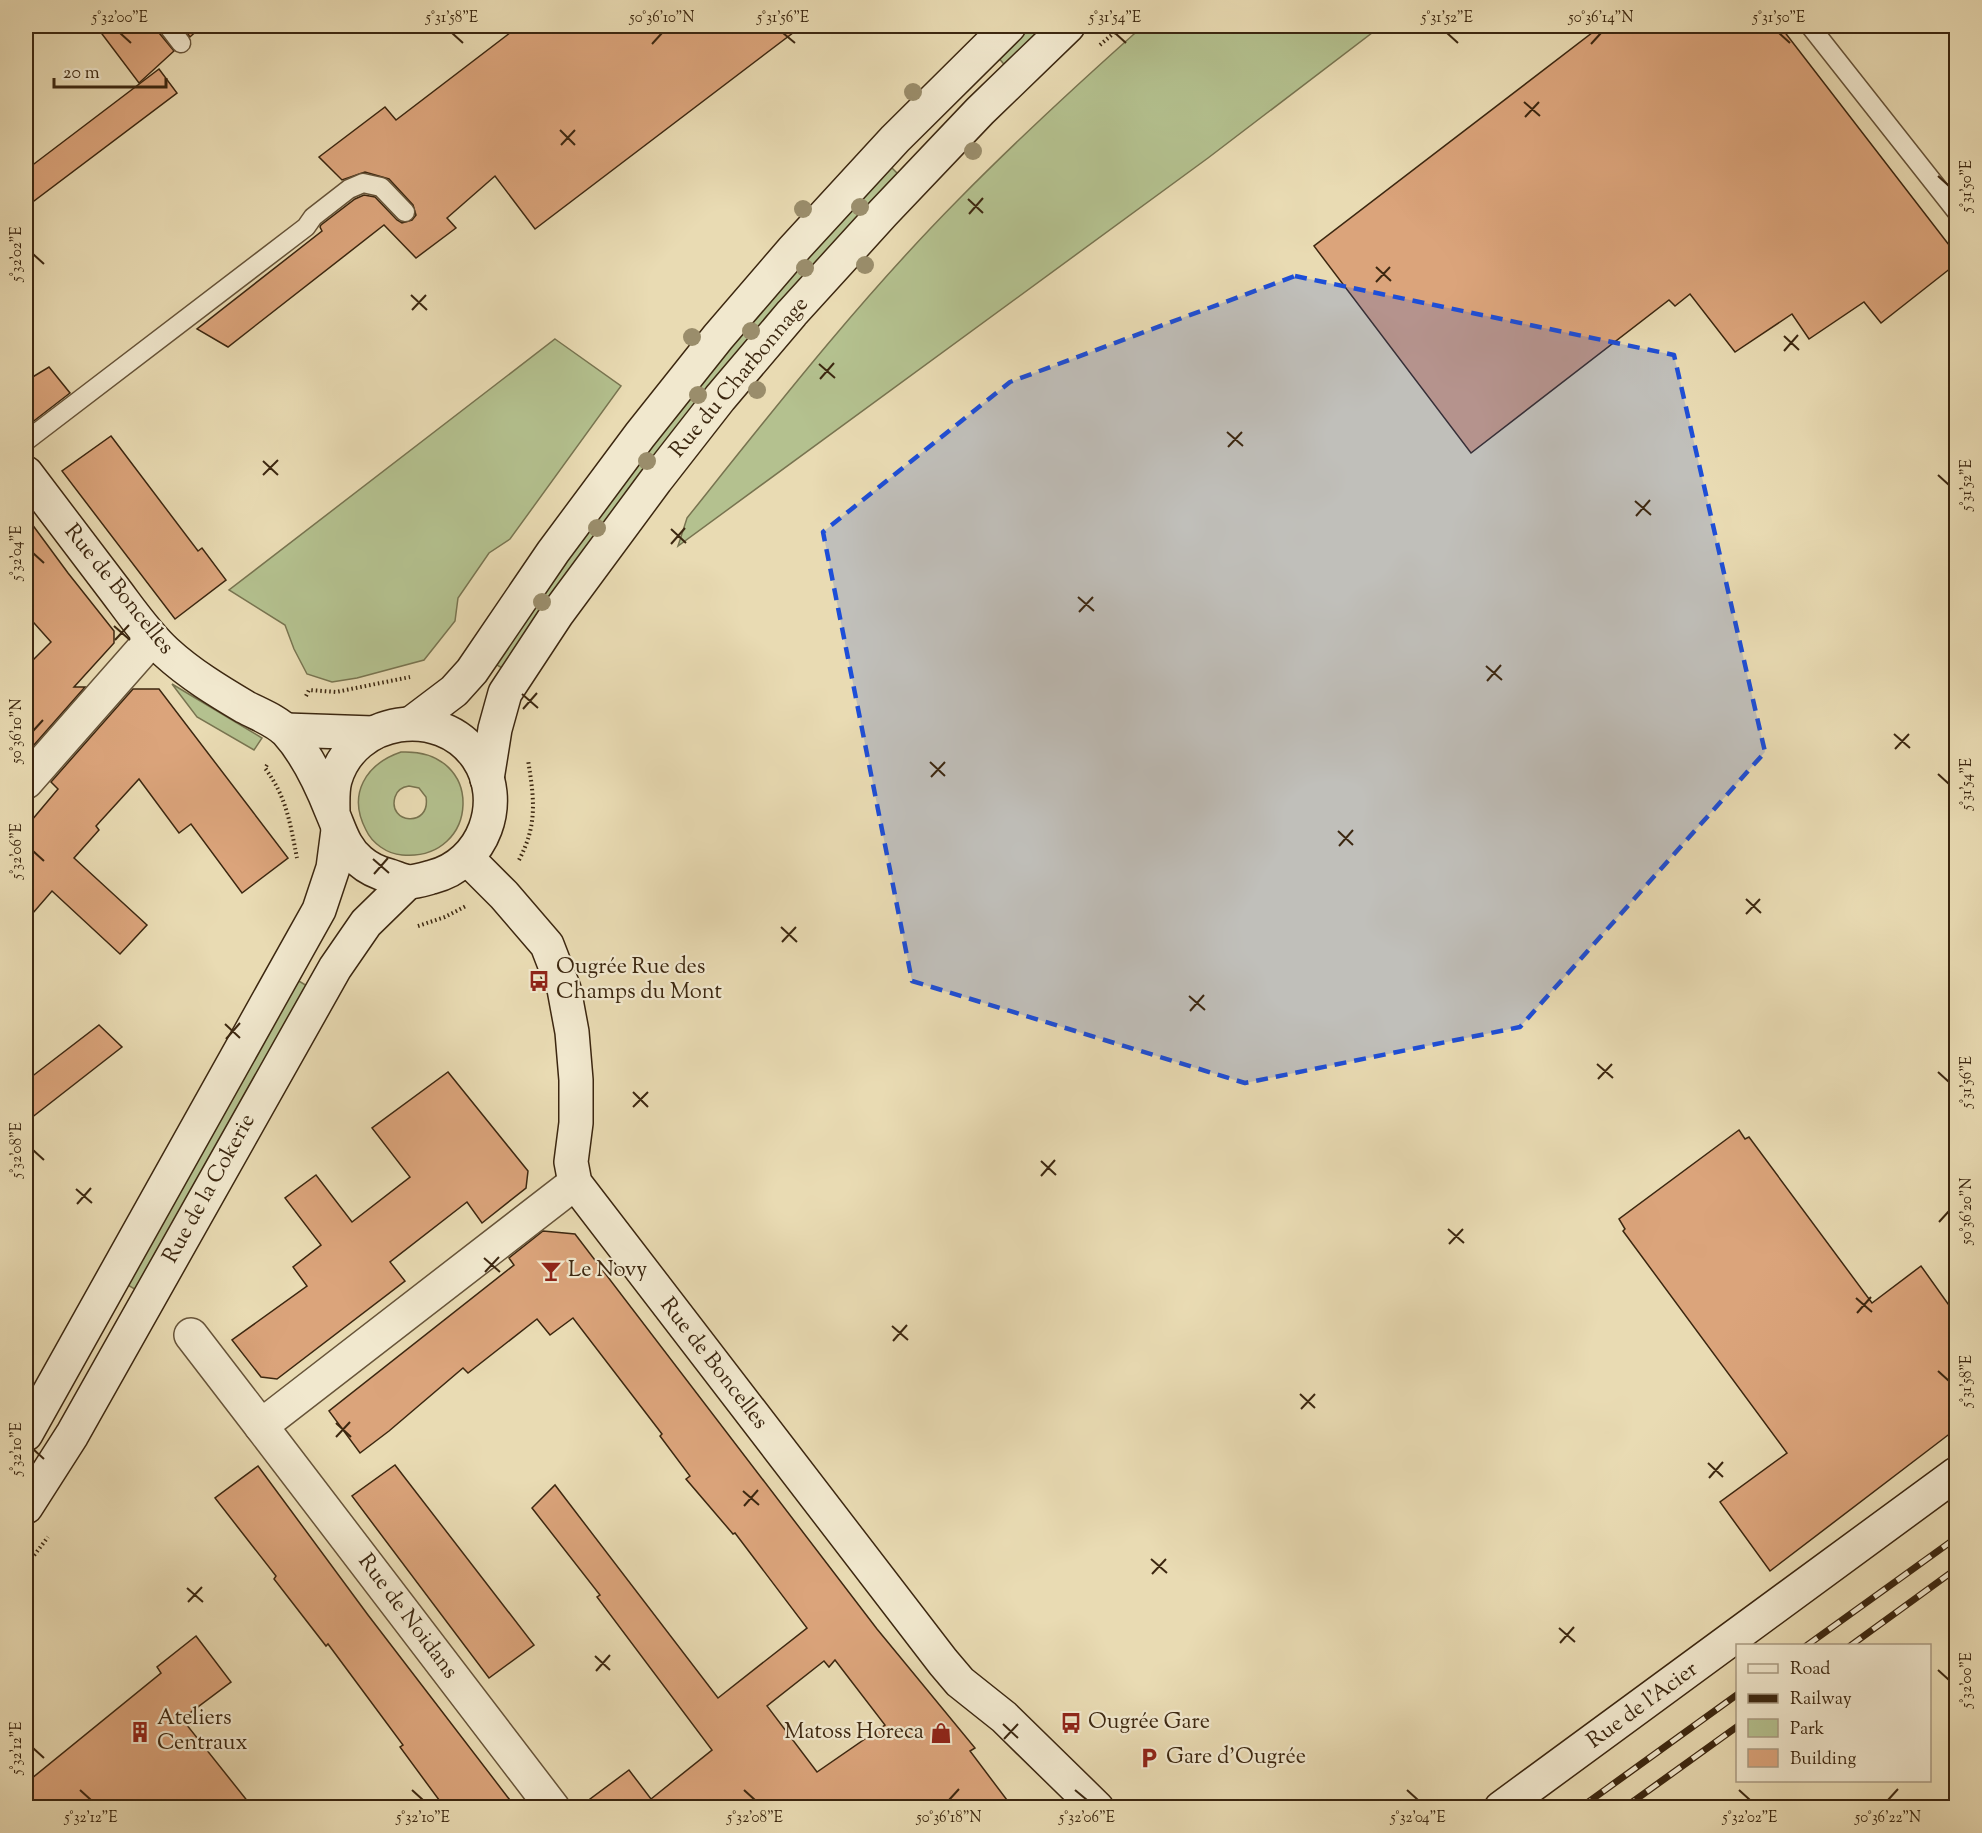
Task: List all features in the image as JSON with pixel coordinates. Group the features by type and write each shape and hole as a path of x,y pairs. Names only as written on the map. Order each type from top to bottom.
{"main road":[{"name":"Rue du Charbonnage","path":"487,779 495,729 505,693 558,614 656,480 720,398 799,305 980,111 1068,26"},
{"name":"Rue du Charbonnage","path":"413,722 454,691 472,671 552,552 640,435 785,259 1001,28"},
{"name":"Rue de Boncelles","path":"26,473 152,639 204,682 286,730 313,770 335,822 346,847 373,871 408,882 441,875 455,868 476,847 488,822 490,794 487,779 482,765 472,751 447,731 432,725 413,722 395,724 362,740 342,765 334,788 335,822"},
{"path":"26,782 152,639"},
{"name":"Rue de Boncelles","path":"286,730 373,733"},
{"name":"Rue de la Cokerie","path":"26,1434 319,910 333,868 335,822"},
{"path":"261,1426 575,1184 571,1162 576,1123 576,1080 572,1032 564,989 547,945 504,895 467,858"},
{"name":"Rue de la Cokerie","path":"26,1507 72,1436 335,968 366,923 408,882"},
{"name":"Rue de Boncelles","path":"575,1184 943,1662 960,1682 1004,1717 1097,1808"},
{"name":"Rue de Noidans","path":"191,1335 553,1808"},
{"name":"Rue de l'Acier","path":"1501,1808 1956,1474"}],"lane":[{"path":"168,26 181,43"},
{"path":"1810,26 1956,211"},
{"path":"26,441 306,227 313,217 349,189 363,183 381,187 405,212"}],"path":[{"path":"1097,48 1122,26"},
{"path":"520,859 532,828 533,792 527,752"},
{"path":"265,768 276,783 284,801 298,866"}],"highlighted area":[{"path":"1295,276 1674,355 1765,752 1520,1027 1245,1083 912,981 823,532 1010,382"}],"green space":[{"path":"1029,26 1053,26 1008,69 997,56"},
{"path":"1143,26 1381,26 1208,158 678,546 687,518 852,315 922,238 1003,155"},
{"path":"889,165 901,177 507,671 492,662 681,403"},
{"path":"555,339 621,386 510,539 489,553 458,598 455,621 424,660 357,678 332,682 307,674 285,625 229,590"},
{"path":"172,684 262,738 254,750 197,717"},
{"path":"401,752 429,756 448,767 460,785 463,805 459,824 447,841 428,852 402,855 391,852 376,843 366,830 361,817 359,793 370,772 389,757","holes":["406,786 419,788 426,797 426,807 422,814 409,819 397,813 394,806 397,792"]},
{"path":"297,980 309,987 138,1291 126,1284"}],"building":[{"path":"96,26 157,26 159,33 174,51 139,83"},
{"path":"182,26 202,26 190,37"},
{"path":"519,26 802,26 535,229 495,176 447,218 456,228 416,258 384,225 228,347 197,329 322,231 321,225 355,199 364,195 375,197 397,220 402,223 412,220 416,215 413,205 389,179 365,172 342,180 319,157 385,107 396,120"},
{"path":"1601,26 1780,26 1956,254 1956,264 1881,323 1864,302 1809,339 1792,314 1735,352 1690,294 1675,306 1669,300 1471,453 1314,246"},
{"path":"159,69 177,93 26,207 26,170"},
{"path":"49,367 70,393 26,427 26,381"},
{"path":"111,436 198,551 202,548 226,580 175,619 62,471"},
{"path":"26,516 114,631 114,643 74,687 85,687 26,754 26,667 51,642 26,614"},
{"path":"133,689 159,689 288,858 242,893 191,824 179,833 139,779 96,826 99,830 74,858 147,925 120,954 52,891 26,921 26,827 58,789 51,782"},
{"path":"99,1025 122,1047 26,1122 26,1081"},
{"path":"448,1072 528,1171 526,1188 482,1223 467,1202 390,1262 405,1281 277,1379 261,1377 232,1340 307,1286 293,1267 321,1245 285,1198 316,1175 352,1222 410,1177 372,1128"},
{"path":"1739,1130 1745,1139 1749,1137 1872,1303 1921,1266 1956,1315 1956,1429 1770,1571 1720,1502 1787,1453 1623,1231 1625,1229 1619,1219"},
{"path":"543,1231 575,1234 877,1629 975,1748 970,1751 1013,1808 578,1808 629,1770 651,1799 712,1750 597,1597 600,1595 532,1508 555,1485 718,1698 807,1628 735,1533 733,1534 686,1479 690,1476 660,1436 662,1434 573,1318 550,1335 537,1319 468,1373 463,1368 360,1453 329,1411 514,1265 509,1258","holes":["835,1660 885,1725 817,1772 767,1706 824,1661 829,1667"]},
{"path":"395,1465 534,1645 489,1678 352,1496"},
{"path":"258,1466 368,1615 516,1808 445,1808 400,1747 403,1745 328,1644 326,1646 274,1579 276,1576 215,1498"},
{"name":"Ateliers Centraux","path":"196,1636 231,1682 182,1719 253,1808 26,1808 26,1783 161,1673 157,1667"}],"railway":[{"path":"1809,1644 1956,1538"},
{"path":"1853,1644 1956,1569"},
{"path":"1580,1808 1736,1695"},
{"path":"1624,1808 1736,1727"}],"place":[{"name":"Ougrée Rue des Champs du Mont","path":"539,981"},
{"name":"Le Novy","path":"551,1271"},
{"name":"Ougrée Gare","path":"1071,1723"},
{"name":"Ateliers Centraux","path":"140,1732"},
{"name":"Matoss Horeca","path":"941,1733"},
{"name":"Gare d'Ougrée","path":"1149,1758"}]}
